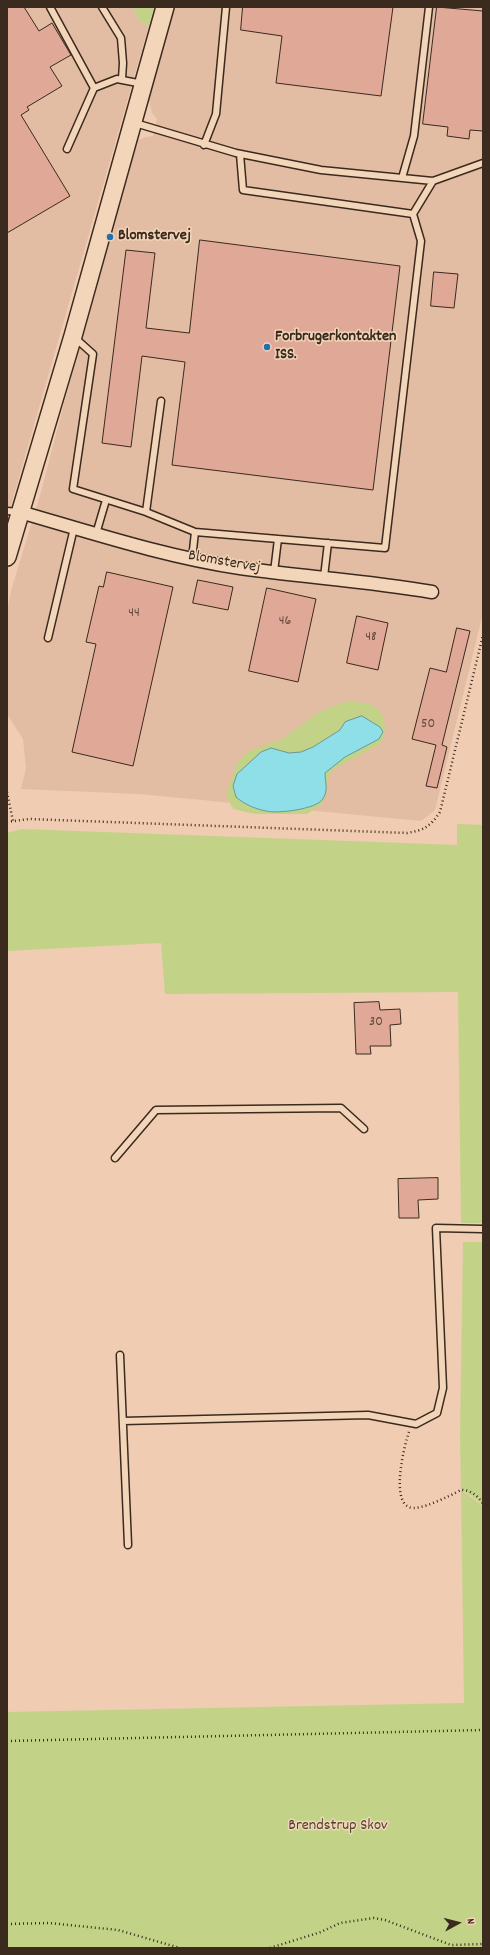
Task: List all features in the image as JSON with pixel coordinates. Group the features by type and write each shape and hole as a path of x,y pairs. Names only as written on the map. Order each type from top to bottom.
{"street":[{"path":"7,556 14,512 73,336 165,7"},
{"name":"Blomstervej","path":"14,512 192,559 240,568 386,584 432,592"}],"lane":[{"path":"50,7 94,88"},
{"path":"102,7 121,38 124,63 122,79"},
{"path":"204,144 216,114 226,7"},
{"path":"402,178 414,136 429,7"},
{"path":"67,149 94,88 110,81 122,79 144,84"},
{"path":"133,122 240,154 321,170 433,180 483,163"},
{"path":"240,154 243,190 413,214"},
{"path":"73,336 93,354 73,489 146,512 195,532 385,548 421,241 413,214 433,180"},
{"path":"146,512 161,401"},
{"path":"96,534 106,500"},
{"path":"48,638 74,528"},
{"path":"192,559 195,532"},
{"path":"274,572 278,539"},
{"path":"324,577 328,543"},
{"path":"115,1158 156,1110 341,1108 364,1129"},
{"path":"123,1421 368,1416 416,1424 438,1413 444,1388 436,1228 483,1229"},
{"path":"120,1355 128,1544"}],"path":[{"path":"7,822 29,819 407,833 420,830 432,824 440,812 483,635"},
{"path":"7,792 13,821"},
{"path":"416,1424 408,1432 403,1454 399,1491 403,1502 409,1507 415,1508 426,1506 461,1490 465,1490 471,1491 483,1504"},
{"path":"7,1741 483,1730"},
{"path":"270,1948 321,1932 340,1922 374,1918 385,1920 451,1945 483,1944"},
{"path":"7,1924 49,1923 118,1930 180,1948"}],"shaded area":[{"path":"7,7 132,7 141,23 149,25 7,519"},
{"path":"175,7 483,7 483,613 435,810 421,821 139,794 21,789 26,768 23,739 7,714 7,612 11,591 41,492 82,335 135,148 138,145 137,141 153,136 157,119 152,113 149,100"}],"green space":[{"path":"132,7 154,7 149,25 141,23"},
{"path":"347,701 366,703 375,707 379,711 382,715 385,727 383,739 380,744 332,770 328,779 327,793 321,805 307,814 255,814 233,809 226,794 238,761 249,751 282,739 319,712"},
{"path":"457,824 483,825 483,1223 461,1223 458,992 165,994 161,943 7,951 7,833 22,829 457,845"},
{"path":"463,1242 483,1242 483,1504 461,1489 460,1436"},
{"name":"Brendstrup Skov","path":"461,1490 483,1506 483,1948 7,1948 7,1712 464,1703"}],"water":[{"path":"362,716 380,727 383,732 379,739 345,757 325,773 325,793 322,800 318,803 296,810 272,812 254,808 236,797 233,786 237,774 261,752 271,748 289,753 301,752 313,747 340,730 345,722"}],"building":[{"path":"7,7 24,7 39,31 52,23 71,55 50,67 62,86 27,107 29,110 21,115 70,196 7,233"},
{"path":"243,7 393,7 381,96 276,83 282,36 241,30"},
{"path":"437,7 483,11 483,131 470,130 469,139 447,136 448,127 423,124"},
{"path":"200,240 400,266 373,490 172,465 185,362 142,356 131,447 102,443 126,250 155,253 146,328 189,333"},
{"path":"434,272 458,274 454,308 431,306"},
{"path":"107,572 173,587 133,766 72,752 96,644 86,642 99,586 103,587"},
{"path":"198,580 233,587 228,610 193,603"},
{"path":"267,588 316,599 298,682 249,671"},
{"path":"357,616 388,623 378,670 347,663"},
{"path":"457,628 470,631 442,745 447,747 437,788 426,786 436,745 412,739 430,668 446,672"},
{"path":"379,1002 380,1010 400,1009 401,1024 390,1025 391,1046 370,1046 371,1054 356,1054 354,1003"},
{"path":"438,1178 438,1199 418,1200 419,1218 399,1218 398,1179"}],"place":[{"name":"Blomstervej","path":"110,237"},
{"name":"Forbrugerkontakten ISS.","path":"267,347"}]}
